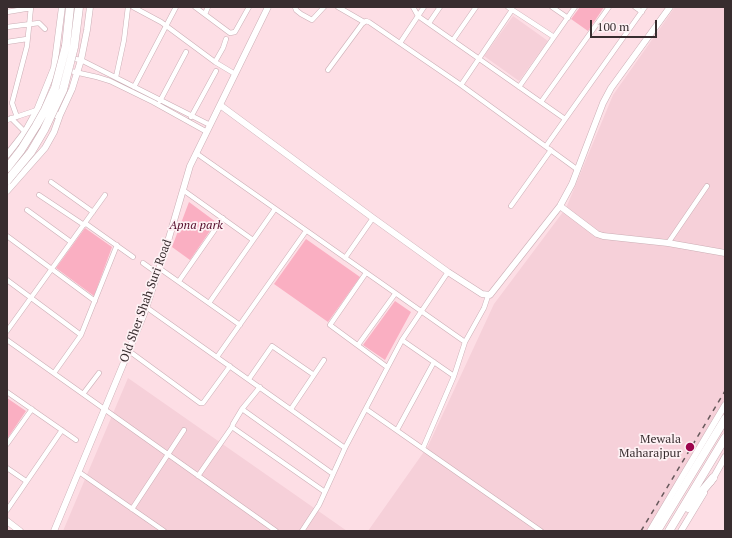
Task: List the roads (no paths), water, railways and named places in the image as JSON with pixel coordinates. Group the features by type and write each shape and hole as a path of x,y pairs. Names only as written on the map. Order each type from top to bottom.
{"highway":[{"path":"7,168 25,144 45,110 55,88 70,46 70,7"},
{"path":"7,181 31,152 44,130 63,90 70,46 79,7"},
{"path":"657,531 725,419"},
{"path":"669,531 725,438"},
{"path":"674,522 713,478"}],"street":[{"path":"7,12 31,7 27,39 12,103 18,117"},
{"path":"7,155 25,132 37,110 54,68 62,7"},
{"path":"7,191 44,148 54,132 72,89 81,60 90,7"},
{"path":"116,77 124,40 128,7"},
{"path":"132,7 166,26 215,62 235,74"},
{"path":"134,87 176,7"},
{"path":"195,7 227,32 233,33 249,7"},
{"path":"205,14 208,7"},
{"name":"Old Sher Shah Suri Road","path":"54,531 105,410 146,307 190,166 268,7"},
{"path":"294,7 301,14 312,20 324,7"},
{"path":"338,7 364,22 369,22 400,43 461,85 578,170"},
{"path":"413,7 418,16 565,119"},
{"path":"400,43 424,7"},
{"path":"429,23 440,7"},
{"path":"453,40 476,7"},
{"path":"552,7 568,18"},
{"path":"520,87 575,7"},
{"path":"541,102 609,7"},
{"path":"635,7 642,12"},
{"path":"546,146 645,7"},
{"path":"423,448 454,376 465,342 484,308 488,296 493,293 560,206 578,170 603,103 609,91 616,79 670,7"},
{"path":"461,85 479,59 510,8 554,37"},
{"path":"328,70 364,22"},
{"path":"7,27 39,23 45,28"},
{"path":"7,42 27,39"},
{"path":"215,62 226,39"},
{"path":"158,105 186,52"},
{"path":"56,54 81,60 210,125"},
{"path":"54,68 110,81 207,132"},
{"path":"188,122 216,71"},
{"path":"220,105 448,272 482,294 488,296"},
{"path":"9,119 37,110 52,116 60,115"},
{"path":"9,119 25,132"},
{"path":"511,206 550,150"},
{"path":"196,153 465,342"},
{"path":"51,182 93,212"},
{"path":"668,244 707,186"},
{"path":"183,190 253,240"},
{"path":"39,195 133,257"},
{"path":"7,331 105,195"},
{"path":"560,206 597,234 603,236 668,244 725,254"},
{"path":"209,303 275,209"},
{"path":"26,210 71,242"},
{"path":"178,281 223,218"},
{"path":"345,258 373,218"},
{"path":"217,357 306,231"},
{"path":"7,236 95,301"},
{"path":"54,374 81,335 117,246"},
{"path":"143,264 178,281 240,325"},
{"path":"302,531 312,518 345,448 402,340 448,272"},
{"path":"366,273 330,325 388,367"},
{"path":"7,280 81,335"},
{"path":"358,346 396,294"},
{"path":"146,307 345,448"},
{"path":"7,340 276,531"},
{"path":"402,340 454,376"},
{"path":"249,379 272,346 314,375"},
{"path":"129,351 200,403 204,403 230,366"},
{"path":"291,409 324,360"},
{"path":"397,430 434,362"},
{"path":"83,394 99,373"},
{"path":"198,476 232,427 242,409 260,387"},
{"path":"7,392 76,440"},
{"path":"650,531 725,406"},
{"path":"366,408 542,531"},
{"path":"7,444 32,409"},
{"path":"242,409 333,474"},
{"path":"232,427 325,492"},
{"path":"7,510 62,430"},
{"path":"132,508 184,430"},
{"path":"681,531 725,457"},
{"path":"7,468 26,481"},
{"path":"79,472 164,531"},
{"path":"7,520 20,531"}],"railway":[{"path":"641,531 725,391"}],"place":[{"name":"Mewala Maharajpur","path":"690,447"}],"park label":[{"name":"Apna park","path":"196,226"}]}
